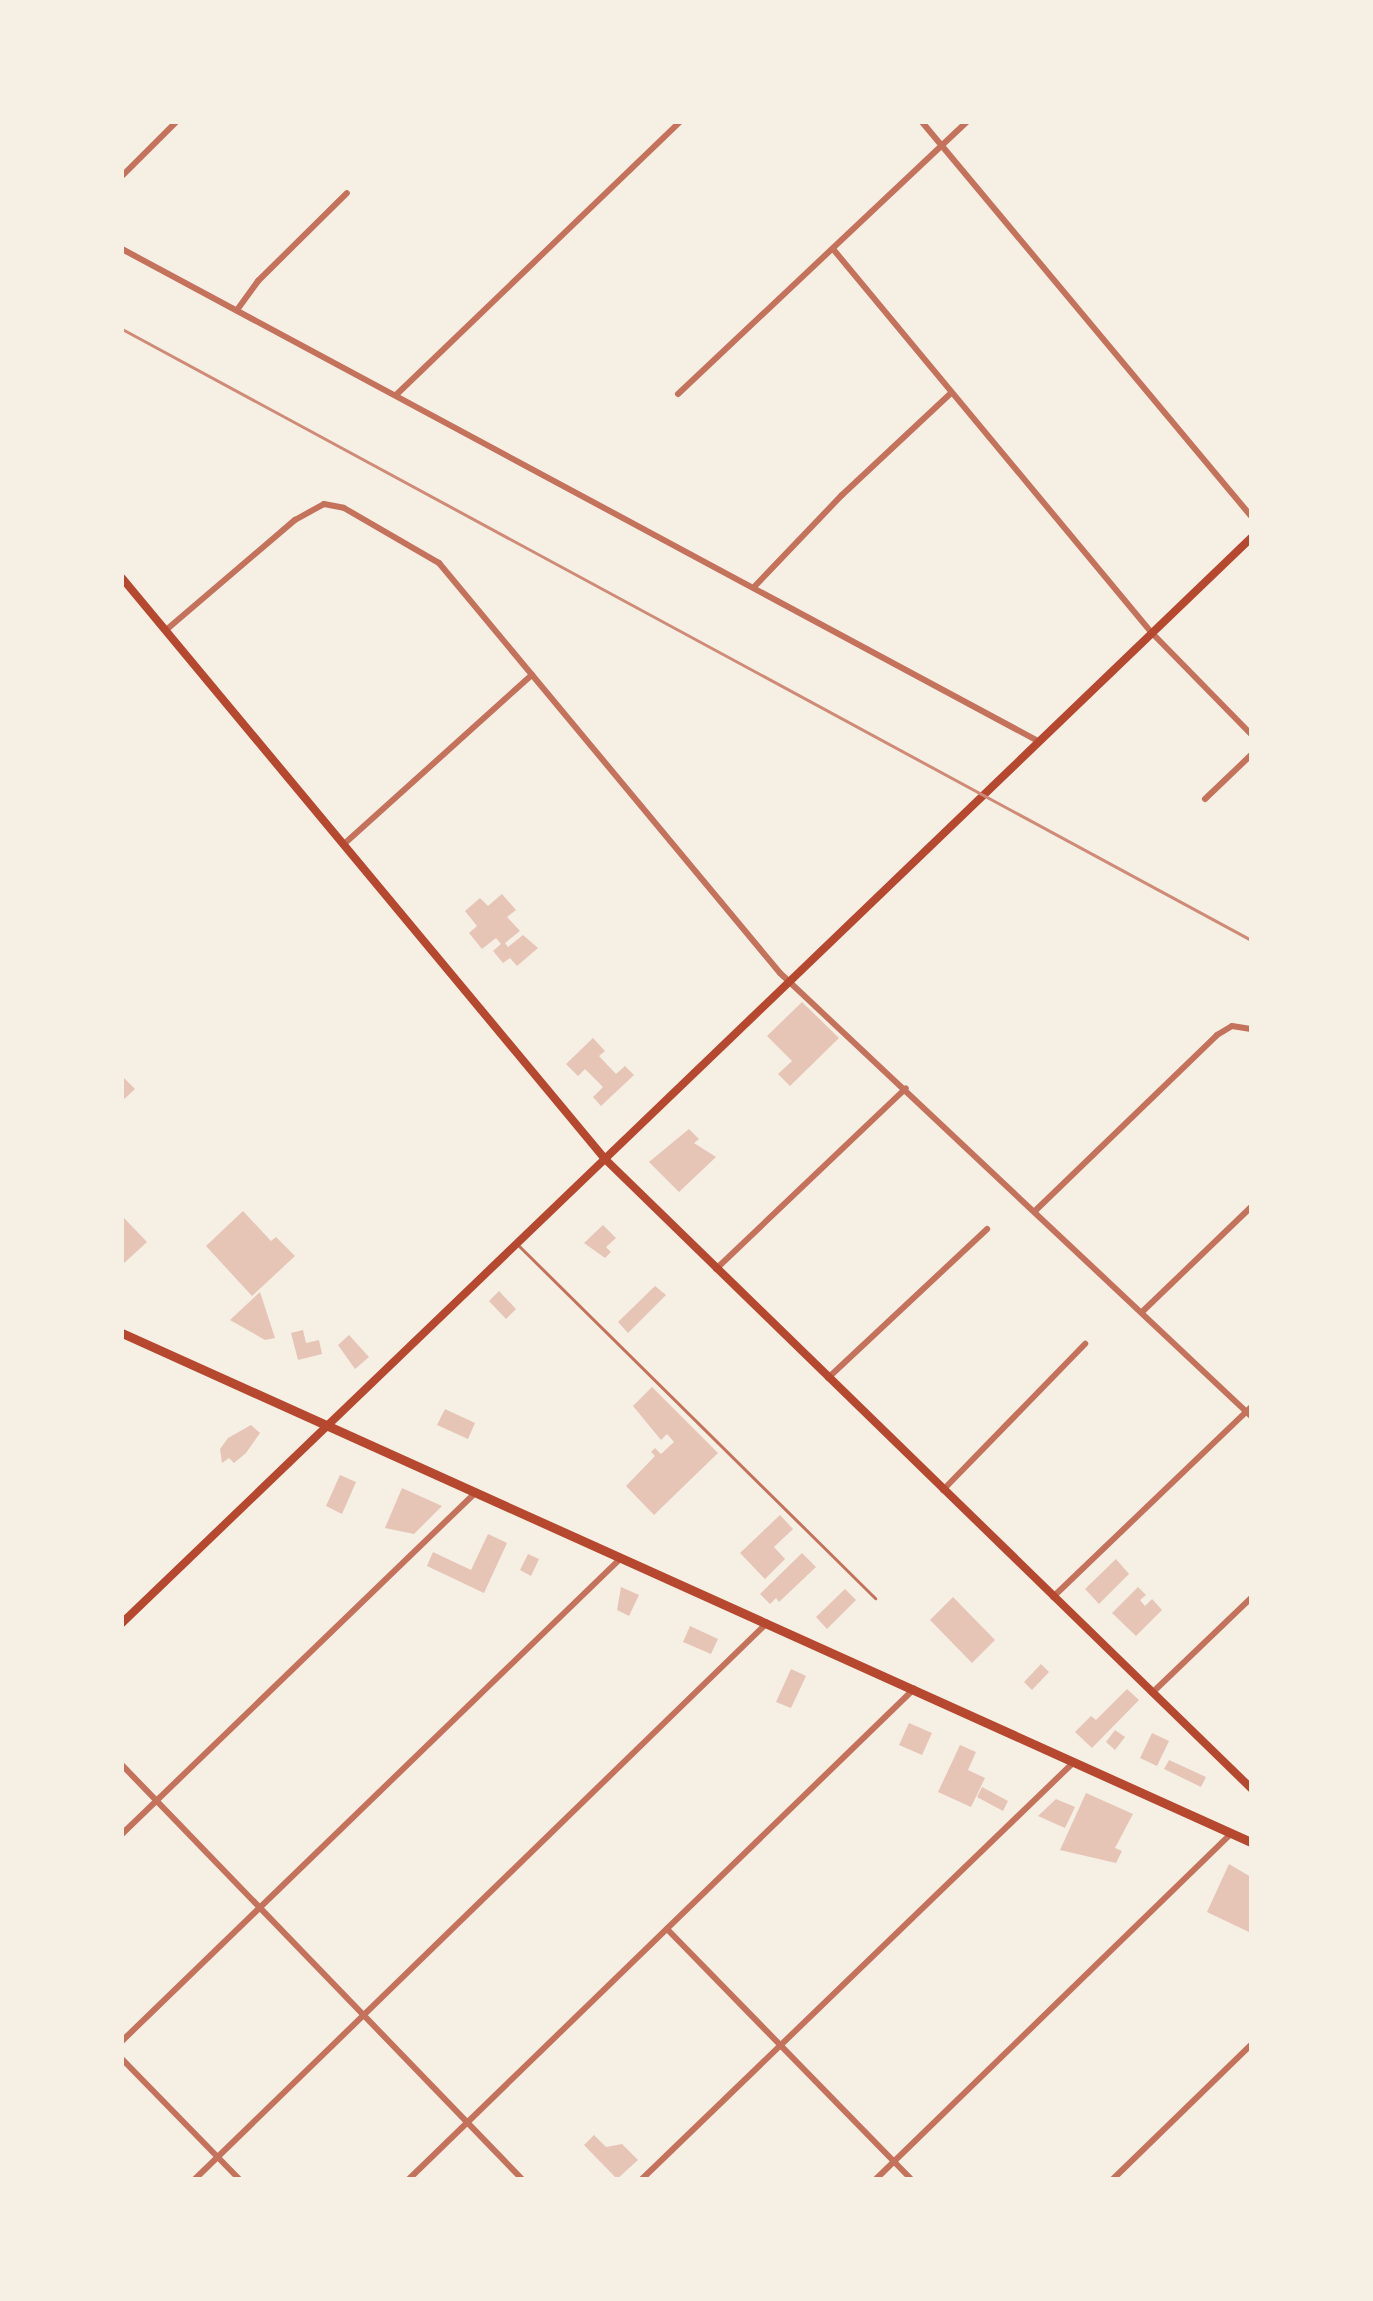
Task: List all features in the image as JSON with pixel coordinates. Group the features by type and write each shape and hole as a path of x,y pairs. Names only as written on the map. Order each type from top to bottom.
{"main road":[{"path":"122,1623 1251,538"},
{"path":"122,578 605,1159 1251,1788"},
{"path":"122,1333 1251,1842"}],"street":[{"path":"122,176 176,122"},
{"path":"396,395 680,122"},
{"path":"922,122 1251,516"},
{"path":"678,394 967,122"},
{"path":"237,310 258,281 347,193"},
{"path":"122,249 1038,741"},
{"path":"833,249 1152,633 1251,734"},
{"path":"754,587 842,495 951,393"},
{"path":"166,630 295,520 324,504 344,508 443,567 746,935 1249,1412 1053,1597"},
{"path":"344,844 532,675"},
{"path":"1205,799 1251,755"},
{"path":"1036,1210 1217,1035 1238,1025 1251,1029"},
{"path":"716,1269 906,1088"},
{"path":"1143,1311 1251,1207"},
{"path":"828,1378 987,1229"},
{"path":"943,1490 1085,1344"},
{"path":"122,1834 476,1492"},
{"path":"122,2041 621,1558"},
{"path":"1152,1693 1251,1598"},
{"path":"195,2179 767,1623"},
{"path":"409,2179 914,1689"},
{"path":"642,2179 1075,1762"},
{"path":"122,1765 522,2179"},
{"path":"876,2179 1232,1833"},
{"path":"667,1929 911,2179"},
{"path":"1113,2179 1251,2045"},
{"path":"122,2059 239,2179"}],"lane":[{"path":"516,1243 875,1598"}],"building":[{"path":"502,894 516,910 507,917 520,931 505,943 508,947 523,935 538,948 517,966 510,958 503,963 493,951 501,944 496,938 482,949 469,933 477,926 465,911 480,898 488,906"},
{"path":"802,1002 839,1038 790,1086 778,1074 792,1061 767,1036"},
{"path":"593,1038 605,1051 599,1056 616,1074 625,1066 634,1075 601,1106 593,1097 603,1087 585,1069 578,1076 566,1064"},
{"path":"122,1076 135,1089 122,1101"},
{"path":"689,1129 699,1139 694,1143 716,1157 679,1192 649,1162"},
{"path":"243,1211 271,1241 276,1237 295,1256 252,1296 206,1246"},
{"path":"124,1218 147,1242 122,1265 122,1221"},
{"path":"603,1225 616,1238 606,1247 611,1252 605,1258 584,1243"},
{"path":"655,1286 666,1295 628,1333 618,1322"},
{"path":"499,1291 516,1309 506,1319 489,1301"},
{"path":"260,1292 275,1338 265,1340 230,1320"},
{"path":"303,1330 306,1343 319,1340 322,1354 298,1360 291,1333"},
{"path":"349,1335 369,1357 355,1369 338,1345"},
{"path":"652,1387 718,1453 654,1515 626,1486 655,1456 651,1452 655,1448 661,1454 674,1442 667,1434 661,1440 633,1406"},
{"path":"445,1409 475,1423 468,1439 437,1425"},
{"path":"251,1425 260,1433 246,1453 234,1463 229,1458 222,1463 220,1449 228,1438"},
{"path":"340,1475 356,1482 342,1514 326,1506"},
{"path":"402,1488 442,1506 414,1534 385,1528"},
{"path":"780,1515 793,1529 774,1547 785,1559 765,1579 740,1553"},
{"path":"488,1534 507,1543 484,1593 427,1566 433,1552 471,1570"},
{"path":"802,1553 816,1567 779,1602 776,1598 770,1604 760,1594"},
{"path":"528,1554 539,1559 531,1576 520,1570"},
{"path":"1116,1559 1129,1574 1099,1604 1085,1589"},
{"path":"621,1587 639,1595 629,1616 617,1610"},
{"path":"1138,1587 1146,1595 1140,1600 1145,1606 1152,1599 1162,1610 1136,1636 1112,1613"},
{"path":"845,1589 856,1600 827,1629 816,1617"},
{"path":"953,1597 995,1640 972,1663 930,1620"},
{"path":"690,1626 718,1639 711,1654 683,1642"},
{"path":"1041,1664 1049,1672 1032,1690 1024,1682"},
{"path":"791,1669 806,1676 791,1708 776,1702"},
{"path":"1127,1689 1139,1700 1092,1748 1075,1732 1091,1716 1096,1720"},
{"path":"909,1723 932,1733 922,1755 899,1745"},
{"path":"1115,1730 1125,1737 1115,1750 1106,1742"},
{"path":"1152,1733 1169,1741 1157,1766 1140,1758"},
{"path":"960,1745 976,1752 968,1770 985,1778 971,1807 938,1792"},
{"path":"1169,1760 1206,1777 1201,1787 1164,1769"},
{"path":"982,1787 1008,1801 1003,1811 977,1797"},
{"path":"1086,1793 1133,1814 1115,1848 1122,1851 1116,1863 1060,1850"},
{"path":"1056,1799 1075,1807 1065,1828 1038,1816"},
{"path":"1229,1864 1251,1877 1251,1933 1207,1912"},
{"path":"594,2135 606,2147 622,2144 638,2160 617,2179 584,2145"}],"railway":[{"path":"122,329 1251,940"}]}
